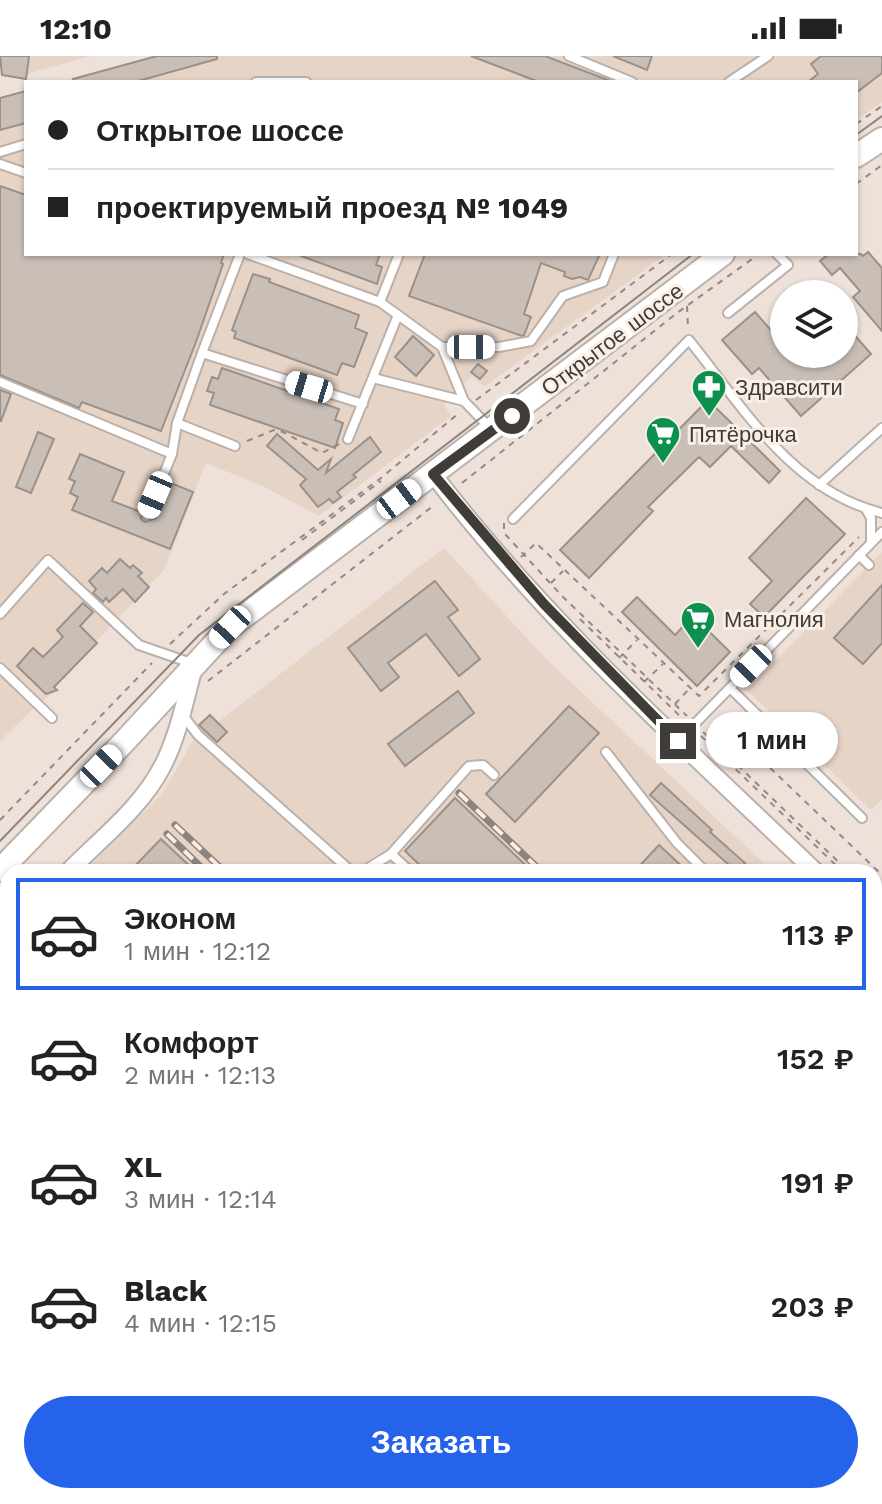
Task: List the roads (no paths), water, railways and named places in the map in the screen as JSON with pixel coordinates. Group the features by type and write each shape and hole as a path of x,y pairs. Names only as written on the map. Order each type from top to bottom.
{"main road":[{"path":"858,155 882,139"},
{"name":"Открытое шоссе","path":"6,864 230,627 720,256"}],"street":[{"path":"433,474 544,604 678,741 808,864"},
{"path":"76,864 138,801 162,767 195,664"}],"lane":[{"path":"569,56 627,80"},
{"path":"732,80 768,56"},
{"path":"0,152 24,145"},
{"path":"0,164 24,172"},
{"path":"147,515 172,454 177,423 239,256"},
{"path":"254,256 380,302 442,347 466,403 492,430"},
{"path":"380,302 398,256"},
{"path":"442,347 499,347 531,341 563,296 603,282 613,256"},
{"path":"728,313 788,265 779,256"},
{"path":"348,439 398,315"},
{"path":"510,520 689,340 781,455 819,485 866,509 882,513"},
{"path":"202,353 363,404"},
{"path":"373,378 466,403"},
{"path":"0,382 172,454"},
{"path":"177,423 235,446"},
{"path":"819,485 882,428"},
{"path":"866,509 871,518 871,542"},
{"path":"678,741 882,532"},
{"path":"859,555 869,565"},
{"path":"0,614 48,560 139,645 195,664"},
{"path":"0,668 52,718"},
{"path":"730,688 862,818"},
{"path":"164,697 198,735 343,864"},
{"path":"606,752 677,843 698,864"},
{"path":"375,864 391,854 469,766 483,765 494,775"},
{"path":"391,854 402,864"}],"tram line":[{"path":"858,134 882,116"},
{"path":"0,841 199,635 690,256"}],"railway":[{"path":"459,793 534,864"},
{"path":"175,825 216,864"},
{"path":"167,834 198,864"}],"place":[{"name":"Здравсити","path":"709,418"},
{"name":"Пятёрочка","path":"663,465"},
{"name":"Магнолия","path":"698,650"}]}
